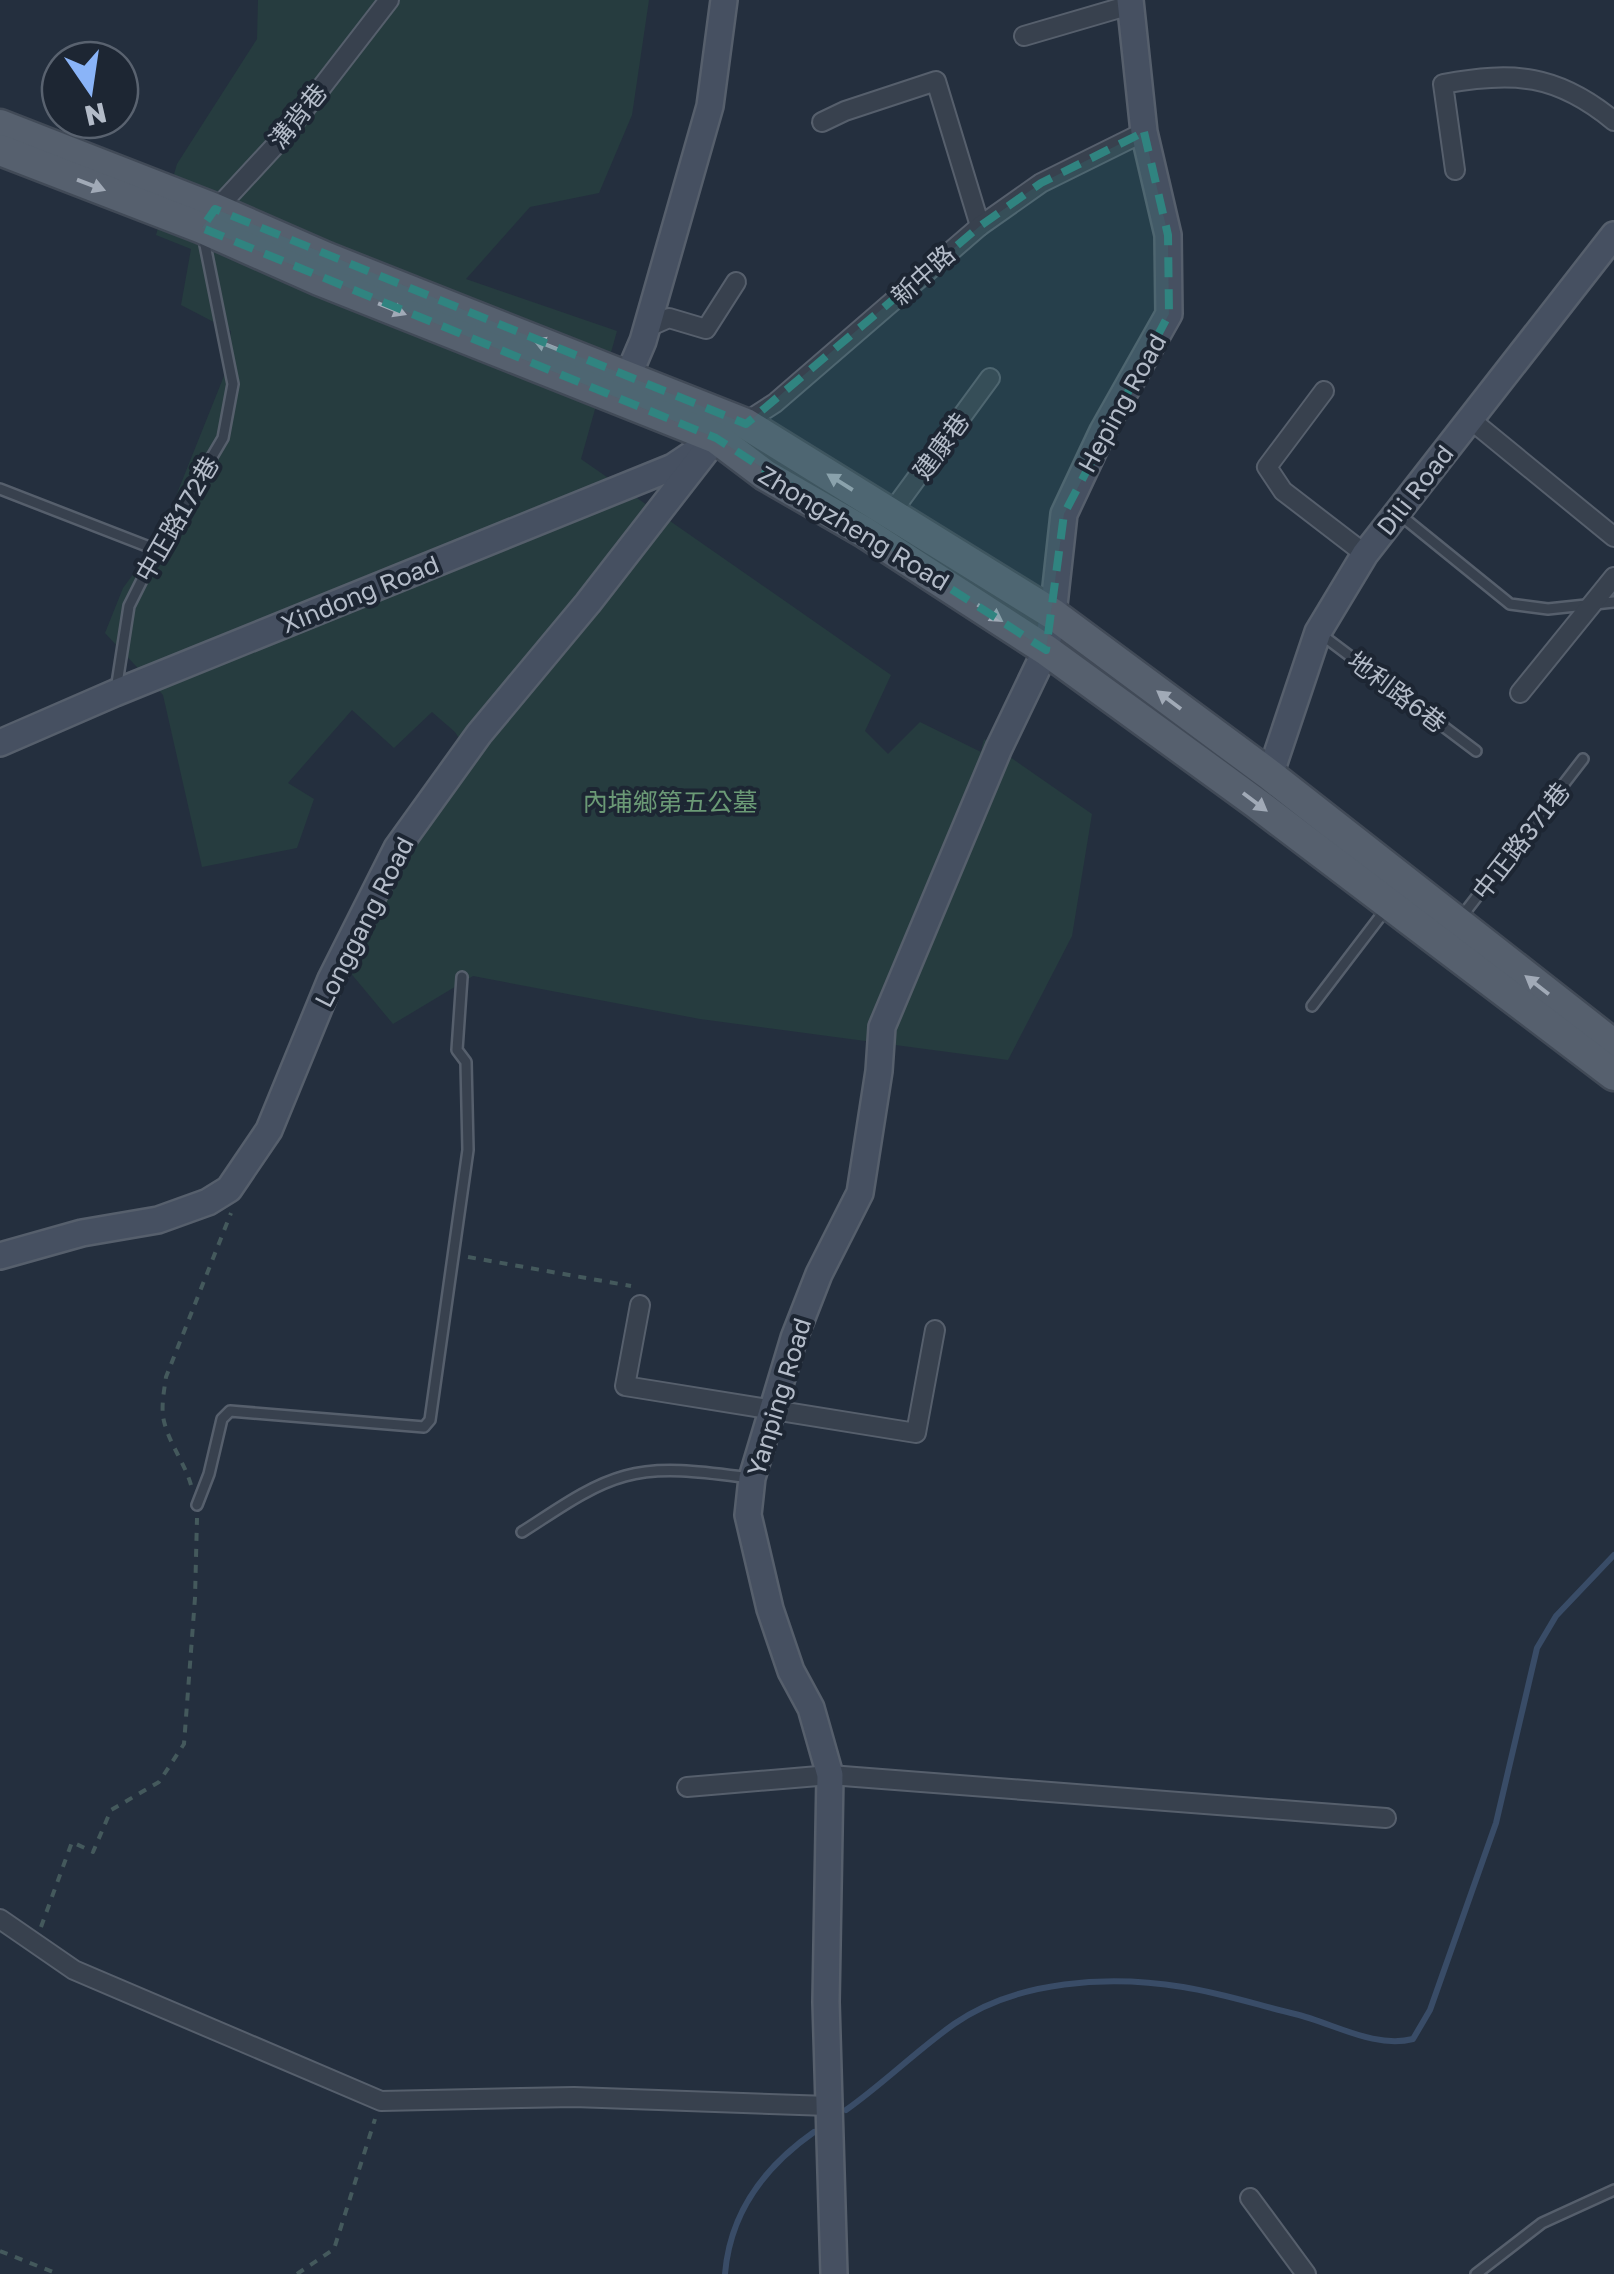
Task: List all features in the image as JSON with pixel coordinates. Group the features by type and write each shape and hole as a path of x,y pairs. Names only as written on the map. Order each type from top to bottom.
{"main road":[{"name":"Zhongzheng Road","path":"0,126 209,218 319,280 624,388 746,424 1053,614 1270,775 1614,1044"},
{"name":"Zhongzheng Road","path":"0,150 209,218"},
{"name":"Zhongzheng Road","path":"624,388 716,438 764,475 864,532 1046,650 1614,1075"}],"street":[{"name":"溝背巷","path":"209,218 284,136 389,0"},
{"path":"624,388 646,328 710,106 724,0"},
{"path":"1024,36 1130,2"},
{"name":"Heping Road","path":"1053,614 1064,514 1103,431 1169,314 1168,235 1144,132 1130,2"},
{"path":"1455,170 1443,84 1476,78 1543,79 1589,100 1614,121"},
{"path":"822,122 936,80 980,226"},
{"name":"新中路","path":"716,438 746,424 854,338 980,226 1041,183 1144,132"},
{"name":"Dili Road","path":"1270,775 1318,632 1366,554 1614,235"},
{"path":"646,328 669,318 706,329 736,282"},
{"name":"建康巷","path":"892,514 990,378"},
{"path":"1324,391 1268,467 1282,491 1366,554"},
{"path":"1472,420 1614,537"},
{"name":"Xindong Road","path":"0,743 673,467 716,438"},
{"name":"Longgang Road","path":"0,1256 82,1233 158,1220 208,1202 228,1189 269,1130 331,979 397,848 479,734 612,573 716,438"},
{"path":"1520,693 1614,577"},
{"name":"Yanping Road","path":"834,2274 826,2002 830,1775 810,1708 791,1671 756,1558 748,1515 752,1478 794,1338 819,1274 860,1193 880,1071 882,1027 998,748 1046,650 1053,614"},
{"path":"640,1305 625,1386 916,1433 935,1330"},
{"path":"687,1786 830,1775 1386,1818"},
{"path":"0,1918 74,1970 381,2101 574,2097 829,2106"},
{"path":"1250,2198 1306,2274"}],"lane":[{"name":"中正路172巷","path":"115,693 129,606 223,438 233,384 209,218"},
{"path":"0,489 157,550"},
{"path":"1397,512 1510,604 1548,609 1614,602"},
{"name":"地利路6巷","path":"1318,632 1476,751"},
{"name":"中正路371巷","path":"1458,922 1584,760"},
{"path":"1312,1006 1390,904"},
{"path":"196,1504 209,1474 222,1418 230,1411 424,1426 430,1420 468,1150 466,1062 457,1050 462,976"},
{"path":"522,1532 592,1490 626,1475 703,1472 752,1478"},
{"path":"1476,2274 1542,2223 1614,2190"}],"path":[{"path":"35,1945 72,1842 93,1852 111,1810 160,1782 184,1744 195,1598 196,1504 185,1466 164,1424 163,1396 166,1377 234,1206 228,1189"},
{"path":"453,1254 631,1286"},
{"path":"297,2274 334,2249 381,2101"},
{"path":"0,2250 58,2274"}],"highlighted area":[{"path":"1144,132 1168,235 1169,314 1064,514 1046,650 716,438 202,228 215,209 746,424 980,226 1041,183"}],"green space":[{"name":"內埔鄉第五公墓","path":"258,0 649,0 632,115 599,193 530,207 466,279 617,331 581,459 891,675 865,731 888,754 920,722 981,752 984,739 1092,814 1072,936 1008,1060 700,1019 473,976 393,1024 349,971 408,858 469,754 455,732 432,712 394,748 352,710 288,783 314,799 297,848 202,867 163,695 105,633 123,588 158,541 224,376 231,331 181,305 191,249 156,235 177,164 257,39"}],"waterway":[{"path":"846,2110 940,2034 979,2009 1006,1998 1064,1985 1125,1982 1183,1987 1295,2014 1369,2038 1413,2039 1430,2010 1496,1823 1537,1648 1556,1616 1614,1555"},
{"path":"725,2274 734,2231 753,2193 780,2160 814,2132"}]}
